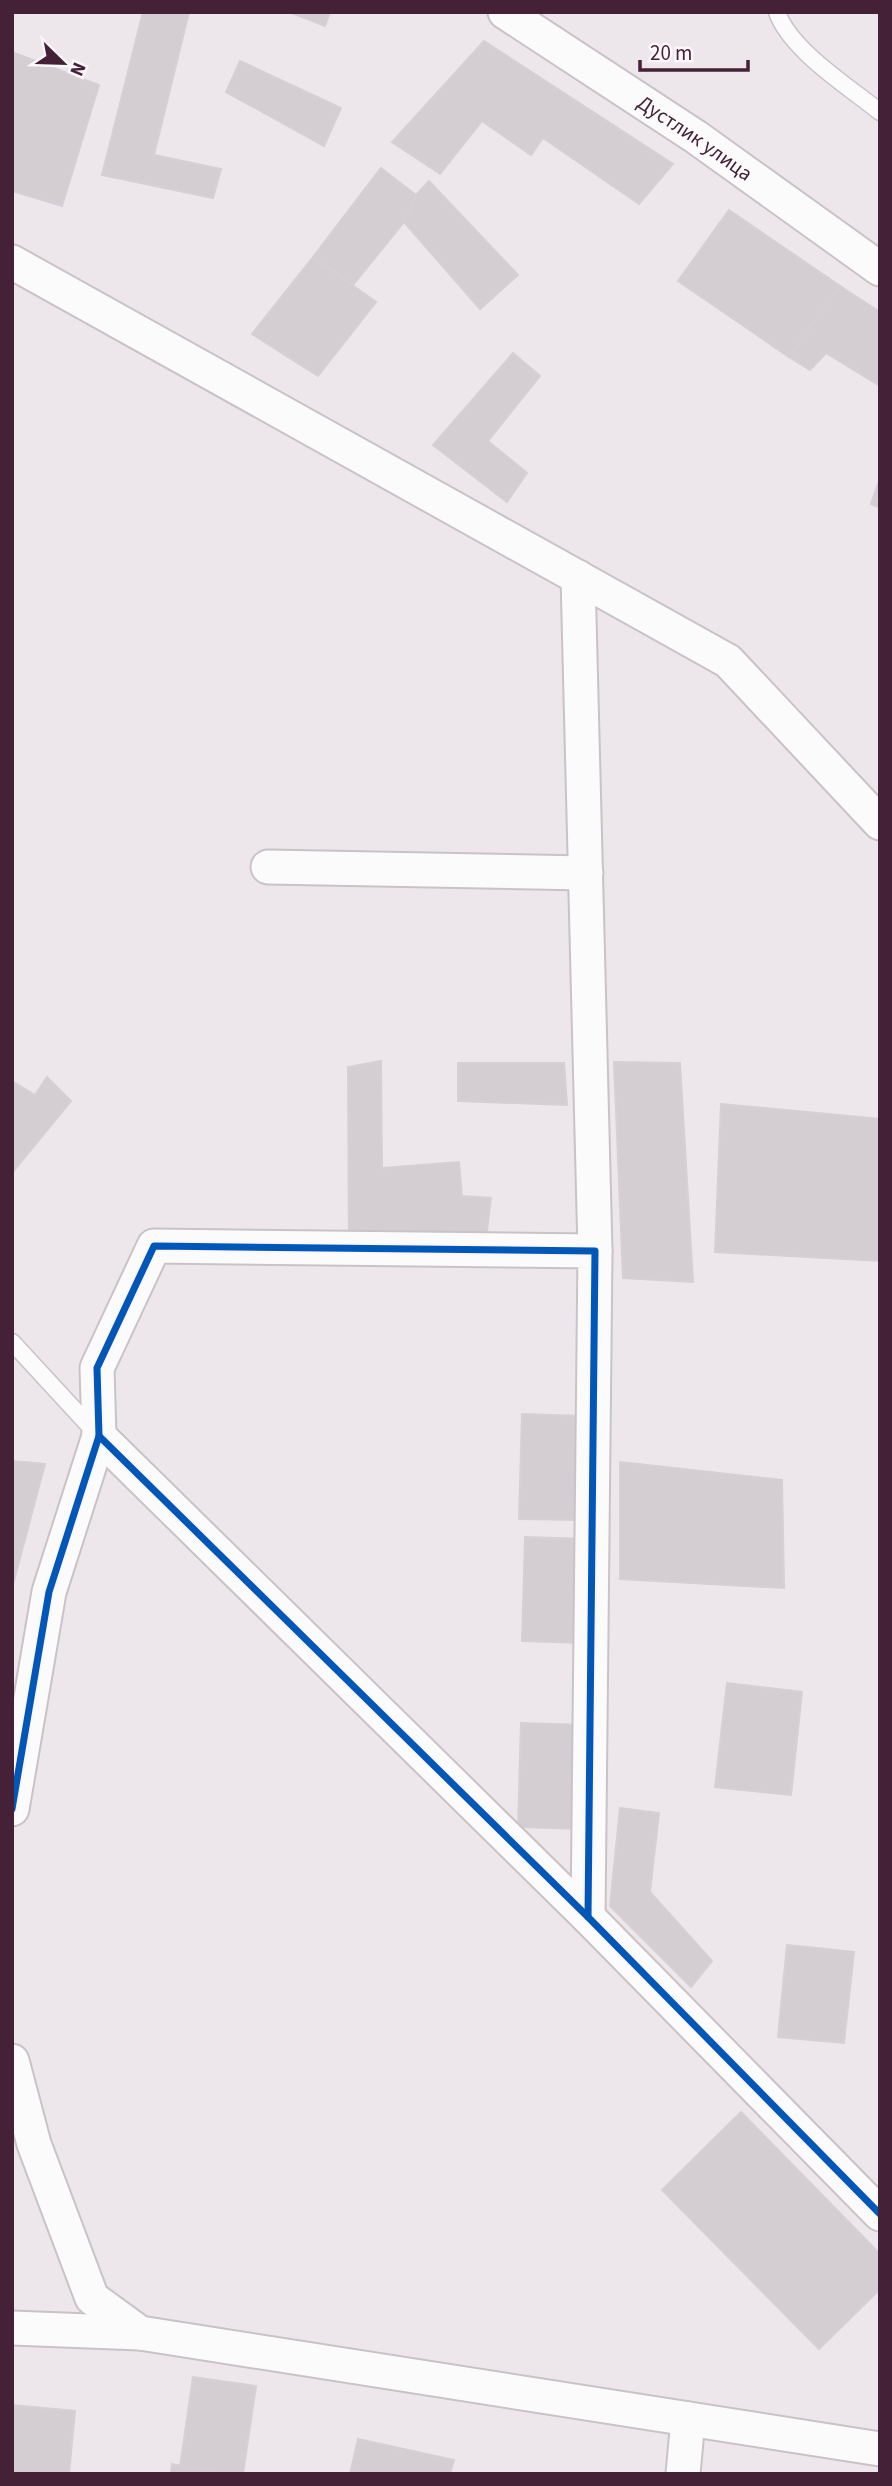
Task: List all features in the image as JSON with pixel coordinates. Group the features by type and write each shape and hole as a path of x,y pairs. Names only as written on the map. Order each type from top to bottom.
{"street":[{"name":"Дустлик улица","path":"505,12 696,137 880,269"},
{"path":"12,262 729,661 880,823"},
{"path":"578,577 595,1251 588,1917"},
{"path":"268,867 586,873"},
{"path":"12,1809 49,1592 99,1436 97,1368 154,1246 595,1251"},
{"path":"99,1436 588,1917 880,2214"},
{"path":"12,2061 34,2144 92,2298 140,2333"},
{"path":"12,2328 140,2333 880,2449"},
{"path":"683,2474 688,2419"}],"lane":[{"path":"777,12 781,23 814,59 880,111"},
{"path":"12,1342 99,1436"}],"building":[{"path":"143,12 189,12 154,155 221,169 213,198 102,175"},
{"path":"289,12 330,12 325,26"},
{"path":"484,41 673,164 639,204 543,138 531,155 482,121 440,174 392,142"},
{"path":"12,52 99,85 62,206 12,191"},
{"path":"240,61 341,108 324,146 226,92"},
{"path":"381,168 416,195 404,222 353,285 313,257"},
{"path":"429,181 518,275 480,309 404,222 416,195"},
{"path":"729,210 840,286 789,357 678,281"},
{"path":"313,257 376,302 318,376 252,334"},
{"path":"840,286 880,312 880,386 826,353 810,370 789,357"},
{"path":"513,353 540,376 488,441 527,473 507,502 433,445"},
{"path":"880,478 880,508 871,504"},
{"path":"381,1061 382,1168 459,1162 462,1196 491,1198 486,1239 349,1245 348,1067"},
{"path":"614,1062 680,1063 693,1282 623,1278"},
{"path":"458,1063 564,1063 567,1105 458,1101"},
{"path":"47,1077 71,1101 12,1173 12,1081 35,1095"},
{"path":"721,1104 880,1119 880,1261 715,1252"},
{"path":"522,1414 583,1416 580,1520 519,1519"},
{"path":"12,1461 45,1464 12,1588"},
{"path":"620,1462 782,1480 784,1588 620,1579"},
{"path":"525,1537 586,1539 582,1643 522,1641"},
{"path":"727,1683 802,1692 791,1795 715,1787"},
{"path":"521,1723 582,1725 579,1829 518,1827"},
{"path":"620,1808 659,1813 650,1892 712,1961 691,1987 610,1906"},
{"path":"787,1945 854,1952 844,2043 778,2037"},
{"path":"741,2112 880,2254 880,2289 819,2349 662,2190"},
{"path":"193,2377 256,2386 243,2474 179,2474"},
{"path":"12,2405 75,2411 69,2474 12,2474"},
{"path":"358,2439 454,2460 450,2474 350,2474"},
{"path":"172,2464 223,2474 171,2474"}],"cycle path":[{"path":"99,1436 97,1368 154,1246 595,1251 588,1917"},
{"path":"12,1809 49,1592 99,1436 588,1917 880,2214"}]}
